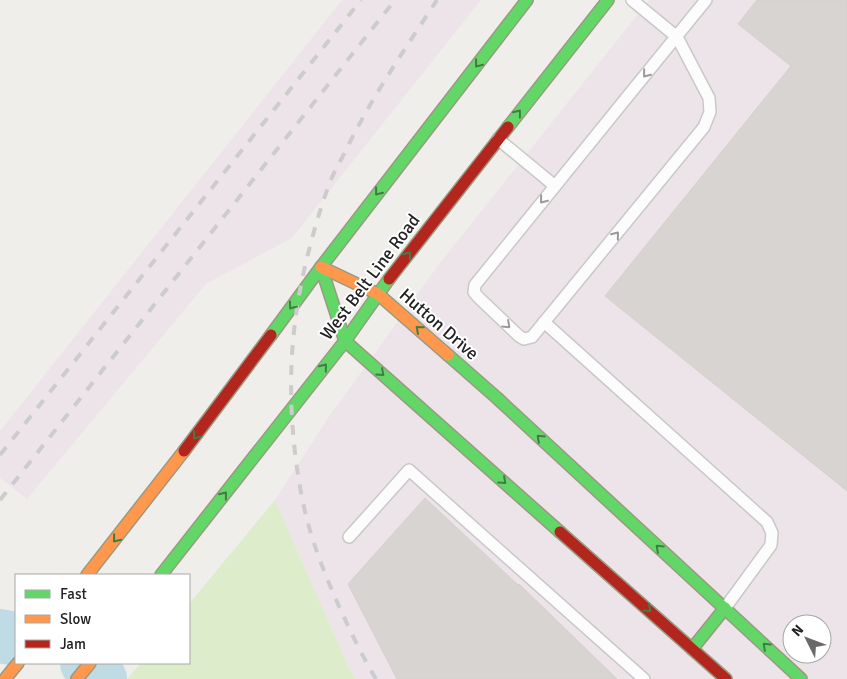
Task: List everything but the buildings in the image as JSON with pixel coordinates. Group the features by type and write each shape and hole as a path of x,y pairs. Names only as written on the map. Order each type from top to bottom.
{"main road":[{"path":"88,574 244,373 321,267 527,0"},
{"name":"West Belt Line Road","path":"161,574 345,341 378,294 608,0"},
{"path":"321,267 345,341 726,679"},
{"name":"Hutton Drive","path":"321,267 378,294 497,398 802,679"},
{"path":"692,649 725,608"},
{"path":"5,679 17,664"},
{"path":"77,679 89,664"}],"lane":[{"path":"632,0 676,36 709,98 710,112 704,127 532,337 524,339 478,298 474,292 474,285 676,36 706,0"},
{"path":"498,139 555,186"},
{"path":"544,322 767,522 772,533 772,546 725,608"},
{"path":"349,537 409,470 644,679"}],"shaded area":[{"path":"342,0 481,0 292,238 206,284 27,499 0,478 0,431"},
{"path":"649,0 847,0 847,679 356,679 349,668 275,500 328,418 440,263"}],"green space":[{"path":"275,500 349,668 356,679 127,679 140,664 190,664 190,603"}],"waterway":[{"path":"0,636 15,639"},
{"path":"88,664 100,679"}],"railway":[{"path":"0,455 361,0"},
{"path":"0,500 395,0"},
{"path":"376,679 355,640 329,583 316,550 305,511 293,434 291,383 294,332 297,306 308,254 332,178 377,93 437,0"}],"traffic: fast":[{"path":"271,335 321,267 527,0"},
{"path":"508,127 608,0"},
{"path":"321,267 345,341 560,532"},
{"path":"162,574 345,341 389,279"},
{"path":"448,355 801,679"},
{"path":"692,649 725,608"}],"traffic: slow":[{"path":"321,267 378,294 448,355"},
{"path":"88,574 184,451"},
{"path":"5,679 17,664"},
{"path":"77,679 89,664"}],"traffic: jam":[{"path":"389,279 508,127"},
{"path":"184,451 271,335"},
{"path":"560,532 726,679"}]}
